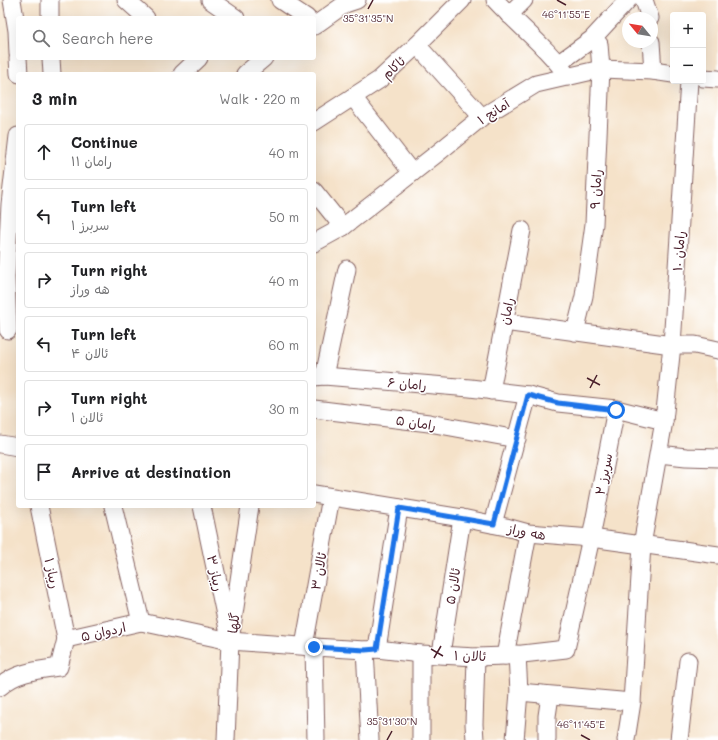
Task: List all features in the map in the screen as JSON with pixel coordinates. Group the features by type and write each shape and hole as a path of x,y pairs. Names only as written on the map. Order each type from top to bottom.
{"street":[{"path":"12,0 8,17 16,47"},
{"path":"50,0 50,16"},
{"path":"126,0 144,16"},
{"path":"210,0 233,16"},
{"path":"280,0 303,16"},
{"path":"316,21 345,4 355,0"},
{"name":"ئاکام","path":"316,121 379,80 462,0"},
{"path":"495,0 563,70 628,0"},
{"path":"509,15 524,0"},
{"path":"644,0 648,12"},
{"name":"رامان ۹","path":"575,332 584,296 594,224 601,69 599,44"},
{"path":"417,45 482,117"},
{"path":"652,48 653,71"},
{"path":"18,60 19,72"},
{"path":"51,60 52,72"},
{"path":"184,72 194,60"},
{"path":"247,72 262,60"},
{"name":"آمانج ۱","path":"316,242 343,227 482,117 536,84 563,70 601,69 653,71 670,74"},
{"path":"706,78 718,79"},
{"name":"رامان ۱۰","path":"626,740 632,702 642,545 664,421 672,345 689,84"},
{"path":"353,97 412,173"},
{"path":"9,330 6,277 13,238 16,170"},
{"path":"316,193 343,227"},
{"name":"رامان","path":"491,391 522,230"},
{"path":"319,377 347,269"},
{"path":"504,322 672,345 695,345 718,350"},
{"name":"رامان ۶","path":"319,377 470,388 528,395 558,403 616,410 664,421"},
{"path":"494,524 528,395"},
{"name":"رامان ۵","path":"316,409 429,423 516,439"},
{"name":"سربرز ۲","path":"566,649 591,538 616,410"},
{"path":"0,444 16,447"},
{"path":"659,454 718,458"},
{"name":"هه وراز","path":"316,494 506,526 528,534 591,538 718,555"},
{"name":"ئالان ۳","path":"316,740 309,646 331,497"},
{"name":"ریباز ۱","path":"39,508 66,639"},
{"path":"113,508 141,622"},
{"name":"ریباز ۳","path":"202,508 230,641"},
{"name":"گلها","path":"226,740 230,641 250,508"},
{"path":"370,740 371,650 399,508"},
{"name":"ئالان ۵","path":"441,654 462,518"},
{"path":"515,740 519,692 511,655 528,534"},
{"name":"اردوان ۵","path":"0,687 4,683 25,672 59,666 66,639 141,622 230,641"},
{"name":"ئالان ۱","path":"230,641 421,654 476,656 511,655 566,649"},
{"path":"420,740 421,654"},
{"path":"475,740 476,656"},
{"path":"679,740 688,661"},
{"path":"519,692 550,696 632,702"},
{"path":"547,740 547,716 550,696"}],"route":[{"path":"314,647 365,650 377,649 399,508 494,524 528,395 558,403 616,410"}]}
